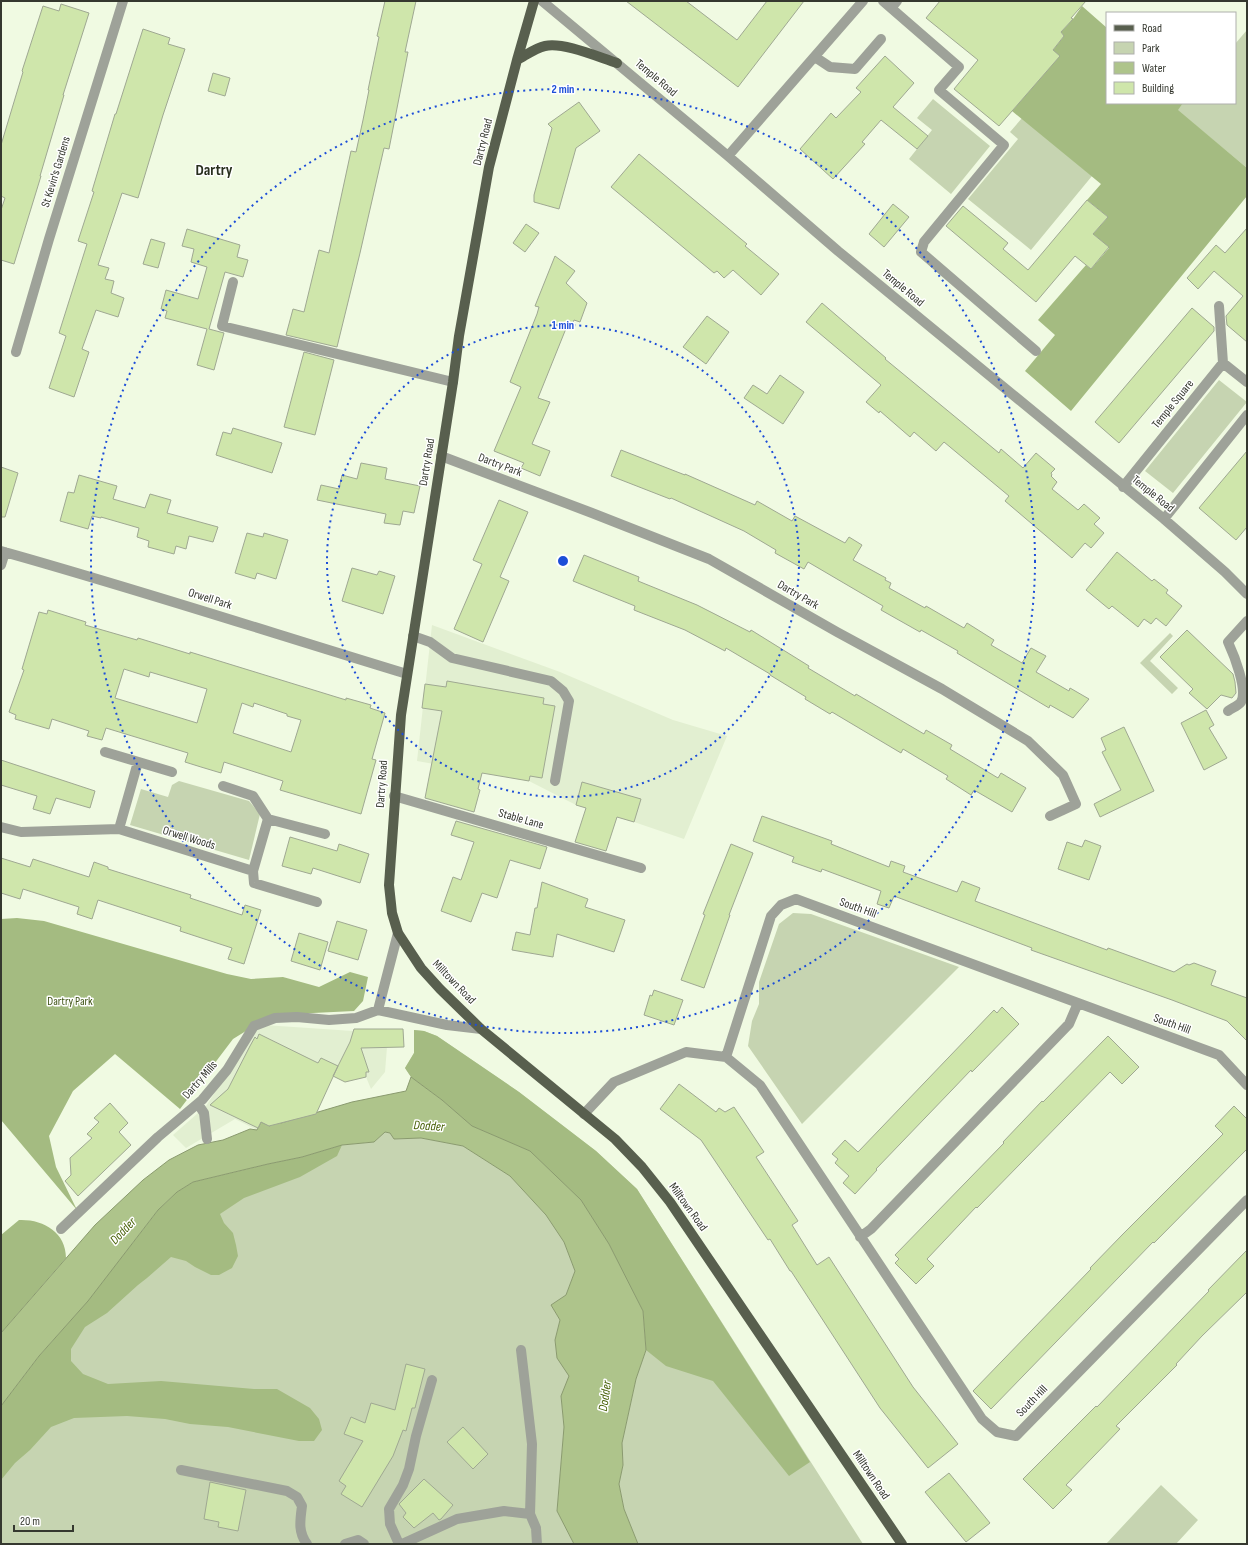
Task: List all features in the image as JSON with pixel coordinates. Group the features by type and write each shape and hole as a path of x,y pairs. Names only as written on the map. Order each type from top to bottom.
{"main road":[{"name":"Dartry Road","path":"398,933 392,913 389,885 400,715 459,336 489,167 534,1"},
{"path":"517,60 545,46 555,46 567,47 617,63"},
{"name":"Milltown Road","path":"398,933 421,968 481,1029 615,1139 642,1167 670,1202 902,1544"}],"street":[{"name":"St Kevin's Gardens","path":"16,352 49,239 123,1"},
{"name":"Temple Road","path":"542,1 728,156 838,251 1123,487 1164,519 1246,591"},
{"path":"728,156 863,1"},
{"path":"890,3 958,67 939,90 1004,145 924,242 921,252 1036,351"},
{"path":"815,57 830,67 855,69 881,39"},
{"path":"233,282 222,326 453,382"},
{"path":"1220,306 1223,362 1247,382"},
{"name":"Temple Square","path":"1123,487 1223,362"},
{"path":"1164,519 1247,416"},
{"name":"Dartry Park","path":"441,456 709,559 837,632 942,688 1028,741 1063,775 1076,804 1050,816"},
{"name":"Orwell Park","path":"1,565 3,551 194,607 252,627 407,674"},
{"path":"1228,711 1242,702 1246,692 1228,642 1247,622"},
{"path":"412,636 430,642 452,658 551,681 564,691 569,701 555,781"},
{"path":"105,752 172,772"},
{"path":"118,829 138,762"},
{"path":"223,786 253,796 268,818 325,834"},
{"name":"Stable Lane","path":"394,796 641,868"},
{"path":"268,818 253,871 254,883 317,902"},
{"name":"Orwell Woods","path":"1,827 21,832 118,829 253,871"},
{"name":"South Hill","path":"1247,1085 1219,1055 796,899 782,905 771,916 726,1056 760,1085 982,1419 997,1432 1016,1436 1247,1200"},
{"path":"398,933 378,1010 447,1025 481,1029"},
{"path":"860,1237 876,1224 1069,1024 1078,1003"},
{"name":"Dartry Mills","path":"61,1229 158,1137 198,1104 227,1070 254,1026 275,1018 296,1017 329,1020 356,1018 378,1010"},
{"path":"584,1114 614,1082 678,1055 686,1052 726,1056"},
{"path":"198,1104 204,1113 207,1139"},
{"path":"521,1350 532,1444 530,1514 536,1528 537,1544"},
{"path":"399,1544 390,1524 389,1509 403,1485 409,1468 416,1436 432,1380"},
{"path":"181,1470 287,1491 297,1497 302,1506 300,1520 302,1536 307,1544"},
{"path":"402,1544 457,1518 504,1511 530,1514"},
{"path":"345,1544 358,1540 364,1544"}],"shaded area":[{"path":"432,625 560,672 673,720 727,736 684,839 634,822 576,805 529,781 417,761"},
{"path":"264,1025 353,1031 356,1029 387,1047 385,1072 371,1089 366,1077 345,1082 333,1076 316,1114 257,1130 235,1119 186,1148 173,1135 206,1106 254,1033"}],"green space":[{"path":"1082,6 1106,27 1106,104 1182,104 1178,110 1247,168 1247,196 1071,411 1025,371 1055,335 1038,320 1086,265 1091,269 1109,248 1093,234 1108,217 1087,200 1101,184 1012,111 1059,56 1053,50 1064,36 1061,32"},
{"path":"1247,30 1247,168 1177,110 1182,104 1236,104 1236,43"},
{"path":"933,99 990,146 951,194 909,159 932,130 917,118"},
{"path":"1022,118 1092,176 1031,250 968,199 1018,139 1010,132"},
{"path":"1219,380 1247,402 1173,493 1145,471"},
{"path":"1170,633 1173,636 1150,661 1178,688 1172,694 1140,663"},
{"path":"179,781 249,801 260,814 249,860 130,825 141,789 168,797 172,785"},
{"path":"793,913 811,914 959,967 802,1124 748,1046 752,1021 759,1004 759,982 779,924"},
{"name":"Dartry Park","path":"17,918 44,921 227,974 251,979 283,977 319,987 350,972 368,977 363,1001 354,1011 272,1015 233,1039 180,1109 115,1054 73,1091 49,1136 56,1167 77,1210 1,1120 1,919"},
{"path":"414,1030 424,1031 437,1036 519,1092 596,1151 637,1189 863,1544 638,1544 624,1509 619,1484 623,1465 622,1443 636,1379 646,1350 643,1311 442,1100 411,1077 405,1068 414,1053"},
{"path":"414,1030 424,1031 437,1036 519,1092 596,1151 637,1189 810,1462 789,1476 713,1381 666,1366 646,1350 643,1311 609,1244 581,1200 530,1151 472,1126 442,1100 411,1077 405,1068 414,1053"},
{"path":"385,1132 390,1133 394,1139 421,1138 463,1146 510,1176 546,1215 564,1242 575,1271 566,1295 551,1305 560,1320 555,1340 557,1358 570,1376 561,1396 564,1427 557,1511 574,1544 1,1544 1,1406 131,1244 342,1145 374,1142"},
{"path":"342,1145 337,1156 300,1177 244,1198 220,1214 224,1223 233,1233 236,1245 238,1256 232,1268 219,1275 211,1275 186,1261 171,1257 107,1313 85,1327 71,1349 71,1361 83,1374 108,1384 161,1381 254,1389 277,1389 310,1408 319,1419 322,1430 314,1441 299,1441 228,1427 190,1424 165,1419 127,1416 74,1418 51,1427 30,1450 15,1463 1,1480 1,1406 39,1356 88,1301 158,1210 177,1192 193,1182 302,1157"},
{"path":"19,1220 36,1222 52,1229 62,1241 66,1258 1,1333 1,1235"},
{"path":"1161,1485 1198,1520 1176,1544 1106,1544"}],"water":[{"name":"Dodder","path":"411,1077 442,1100 472,1126 530,1151 581,1200 609,1244 643,1311 646,1350 636,1379 622,1443 623,1465 619,1484 624,1509 638,1544 574,1544 557,1511 564,1427 561,1396 569,1376 557,1358 555,1340 560,1320 551,1305 566,1295 575,1271 564,1242 546,1215 510,1176 463,1146 421,1138 394,1139 390,1133 385,1132 374,1142 342,1145 302,1157 193,1182 177,1192 158,1210 88,1301 39,1356 1,1406 1,1333 95,1225 143,1180 169,1160 198,1145 223,1140 250,1129 257,1130 261,1122 270,1126 273,1120 281,1123 352,1102 406,1091"}],"building":[{"path":"385,1 416,1 405,52 408,52 389,149 384,148 337,347 286,335 293,309 304,312 319,250 329,253 351,151 356,152 379,37 377,36"},
{"path":"626,1 686,1 737,40 767,1 804,1 738,87"},
{"path":"940,1 1086,1 1061,32 1064,36 1053,50 1060,56 999,126 954,89 978,60 926,18"},
{"path":"61,4 89,13 63,95 41,176 14,264 1,260 1,210 5,198 1,196 1,145 23,72 22,71 43,6 59,11"},
{"path":"143,29 170,38 168,44 185,49 138,198 122,193 98,265 109,268 105,279 114,281 111,293 124,298 118,317 96,310 82,349 89,352 74,397 49,388 66,336 59,333 87,244 78,241 94,192 92,191 115,114"},
{"path":"885,56 914,83 893,107 928,136 917,149 881,120 862,142 865,144 833,179 800,149 831,113 836,118 861,92 856,88"},
{"path":"213,73 230,78 225,96 208,91"},
{"path":"579,102 600,131 576,148 559,209 534,202 534,195 552,128 548,124"},
{"path":"639,154 747,244 745,246 779,274 761,295 733,270 724,278 717,271 714,273 611,187"},
{"path":"1087,200 1108,217 1093,234 1109,247 1091,269 1075,256 1036,302 946,226 963,206 1008,243 1003,249 1028,270"},
{"path":"893,204 909,217 884,247 869,234"},
{"path":"526,224 539,233 525,252 513,243"},
{"path":"1247,228 1247,342 1227,325 1226,316 1243,296 1214,271 1198,289 1187,278 1216,245 1225,253"},
{"path":"187,229 240,245 237,257 248,260 243,277 225,272 209,329 224,333 214,370 197,365 207,329 165,318 167,311 161,309 166,290 198,299 207,267 191,262 194,249 182,246"},
{"path":"151,239 165,243 158,268 143,264"},
{"path":"555,256 575,271 566,283 587,303 580,322 574,320 571,327 567,326 538,398 550,402 532,444 550,451 540,476 521,468 524,463 494,451 521,387 510,382 537,314 539,307 535,306"},
{"path":"822,303 886,358 885,359 999,453 1001,449 1023,468 1036,453 1055,469 1051,473 1051,476 1057,482 1052,489 1078,510 1084,504 1100,518 1094,524 1104,533 1091,548 1085,543 1072,558 1005,501 1009,496 944,442 936,451 914,432 910,437 880,411 879,413 866,402 881,385 806,322"},
{"path":"1192,308 1214,327 1214,331 1119,443 1095,422"},
{"path":"707,316 729,332 706,364 683,347"},
{"path":"304,352 334,360 315,435 284,427"},
{"path":"780,375 804,392 783,424 744,398 753,385 767,394"},
{"path":"233,428 282,443 272,473 216,455 223,432 231,434"},
{"path":"621,450 685,474 755,505 757,501 792,521 795,516 845,543 849,537 862,545 853,560 886,578 885,580 891,583 889,588 925,608 926,606 964,628 967,623 994,640 991,645 1022,663 1031,648 1046,656 1036,672 1069,691 1070,688 1089,699 1073,718 1050,705 1049,708 957,653 958,651 881,610 883,606 808,562 804,569 775,553 776,550 744,531 671,498 670,499 611,476"},
{"path":"1247,451 1247,527 1236,540 1199,508"},
{"path":"361,463 387,468 385,479 420,486 414,513 403,511 400,525 384,523 386,514 317,500 321,485 339,489 342,475 357,479"},
{"path":"1,467 18,473 5,517 1,517"},
{"path":"79,475 117,486 113,499 145,508 150,494 171,500 167,513 218,527 213,542 189,536 186,549 176,546 174,554 148,547 149,541 137,537 139,528 101,517 92,516 88,529 60,521 68,492 74,493"},
{"path":"499,500 528,512 500,577 509,581 483,642 454,629 482,564 473,560"},
{"path":"247,533 263,537 264,533 288,540 276,579 257,573 255,579 235,573"},
{"path":"1117,552 1152,581 1154,579 1168,590 1166,593 1182,606 1166,626 1156,618 1151,624 1144,619 1138,627 1112,606 1109,609 1086,590"},
{"path":"584,555 639,577 638,581 697,605 750,632 751,630 809,666 808,668 855,696 856,694 924,734 926,730 952,745 950,749 998,778 1001,773 1026,788 1012,812 974,790 971,795 946,779 948,776 903,749 901,753 832,712 830,714 805,699 806,697 770,674 726,648 725,651 685,630 634,610 635,606 573,581"},
{"path":"352,568 377,575 379,571 395,576 383,614 342,601"},
{"path":"48,610 86,622 85,625 137,640 138,638 190,654 190,652 346,700 346,698 371,705 370,708 385,713 372,759 376,760 361,814 280,790 283,781 224,762 221,773 185,762 188,753 106,728 102,740 87,736 89,731 52,719 49,729 15,719 16,715 9,712 24,670 22,669 39,612 47,614","holes":["124,669 149,677 150,672 207,689 197,723 115,698","242,703 253,707 254,703 301,720 291,752 233,733"]},
{"path":"1187,630 1233,674 1236,693 1232,698 1221,695 1207,709 1189,693 1193,689 1160,657"},
{"path":"447,681 544,698 543,704 555,706 542,778 530,776 529,781 482,773 478,789 480,790 474,812 425,798 442,711 422,708 425,684 446,687"},
{"path":"1206,710 1214,725 1209,728 1227,758 1204,770 1181,723"},
{"path":"1124,727 1154,791 1100,817 1094,804 1121,790 1102,752 1106,750 1101,738"},
{"path":"1,760 95,791 90,808 56,798 50,814 33,809 37,796 1,785"},
{"path":"582,782 641,799 634,822 617,817 606,851 575,842 586,808 576,805"},
{"path":"762,816 832,841 831,844 889,867 891,861 905,866 903,872 957,892 962,881 980,888 975,901 1107,950 1108,948 1174,972 1187,964 1189,965 1194,963 1216,971 1211,985 1247,998 1247,1041 1227,1021 1031,950 1032,948 894,896 889,908 877,904 881,891 822,869 821,872 792,862 794,857 753,841"},
{"path":"456,821 547,847 540,869 510,860 497,898 482,893 471,922 441,911 453,877 461,880 474,842 451,835"},
{"path":"290,837 337,851 339,844 369,854 360,883 313,868 311,874 282,866"},
{"path":"1085,840 1101,846 1089,880 1058,869 1067,842 1082,847"},
{"path":"731,844 753,853 729,915 704,988 681,980 705,915 703,914"},
{"path":"1,858 30,867 33,859 89,877 94,862 108,867 108,869 191,895 190,898 242,915 245,905 261,910 244,964 228,959 232,948 180,931 181,927 98,900 92,919 77,914 79,907 23,889 20,899 1,893"},
{"path":"542,882 588,899 585,907 625,920 614,952 557,934 553,957 512,950 516,932 530,935"},
{"path":"337,921 367,930 358,960 328,951"},
{"path":"299,933 328,942 320,970 291,961"},
{"path":"654,990 683,1000 674,1025 644,1015 650,995 652,996"},
{"path":"1002,1007 1019,1024 972,1072 971,1070 876,1169 877,1170 855,1194 843,1183 849,1176 835,1163 838,1159 832,1154 845,1140 858,1152 994,1010 997,1013"},
{"path":"354,1029 403,1029 404,1047 361,1048 369,1072 366,1072 366,1077 345,1082 333,1076 350,1042"},
{"path":"259,1034 318,1063 321,1058 338,1066 316,1114 269,1126 261,1122 258,1128 210,1105 228,1089 255,1037 257,1039"},
{"path":"1108,1036 1139,1067 1122,1084 1110,1072 977,1208 976,1207 927,1259 934,1266 916,1284 895,1263 899,1259 895,1255 1004,1143 1003,1142 1042,1101 1043,1102"},
{"path":"679,1084 716,1112 719,1108 725,1112 734,1107 764,1152 756,1157 798,1221 792,1225 817,1265 829,1257 913,1387 958,1444 928,1468 880,1408 770,1239 768,1240 701,1140 660,1109"},
{"path":"110,1103 128,1123 119,1132 131,1145 78,1196 65,1181 71,1175 70,1158 92,1138 87,1134 99,1122 94,1118"},
{"path":"1234,1106 1247,1119 1247,1149 1154,1243 1153,1242 991,1409 973,1391 1123,1234 1223,1134 1215,1126"},
{"path":"1247,1250 1247,1292 1202,1336 1176,1364 1177,1365 1116,1426 1120,1429 1066,1485 1072,1490 1053,1509 1023,1479 1096,1406 1097,1407"},
{"path":"406,1364 425,1369 415,1408 412,1408 406,1431 403,1430 393,1456 362,1507 341,1494 346,1486 339,1481 363,1441 344,1434 351,1417 365,1423 371,1403 395,1410"},
{"path":"463,1427 488,1454 473,1469 447,1442"},
{"path":"949,1473 990,1523 966,1542 925,1492"},
{"path":"424,1479 453,1505 441,1519 439,1520 433,1513 414,1528 403,1517 406,1513 399,1504"},
{"path":"210,1482 246,1490 238,1531 218,1527 219,1522 204,1519"}],"district":[{"name":"Dartry","path":"214,170"}]}
